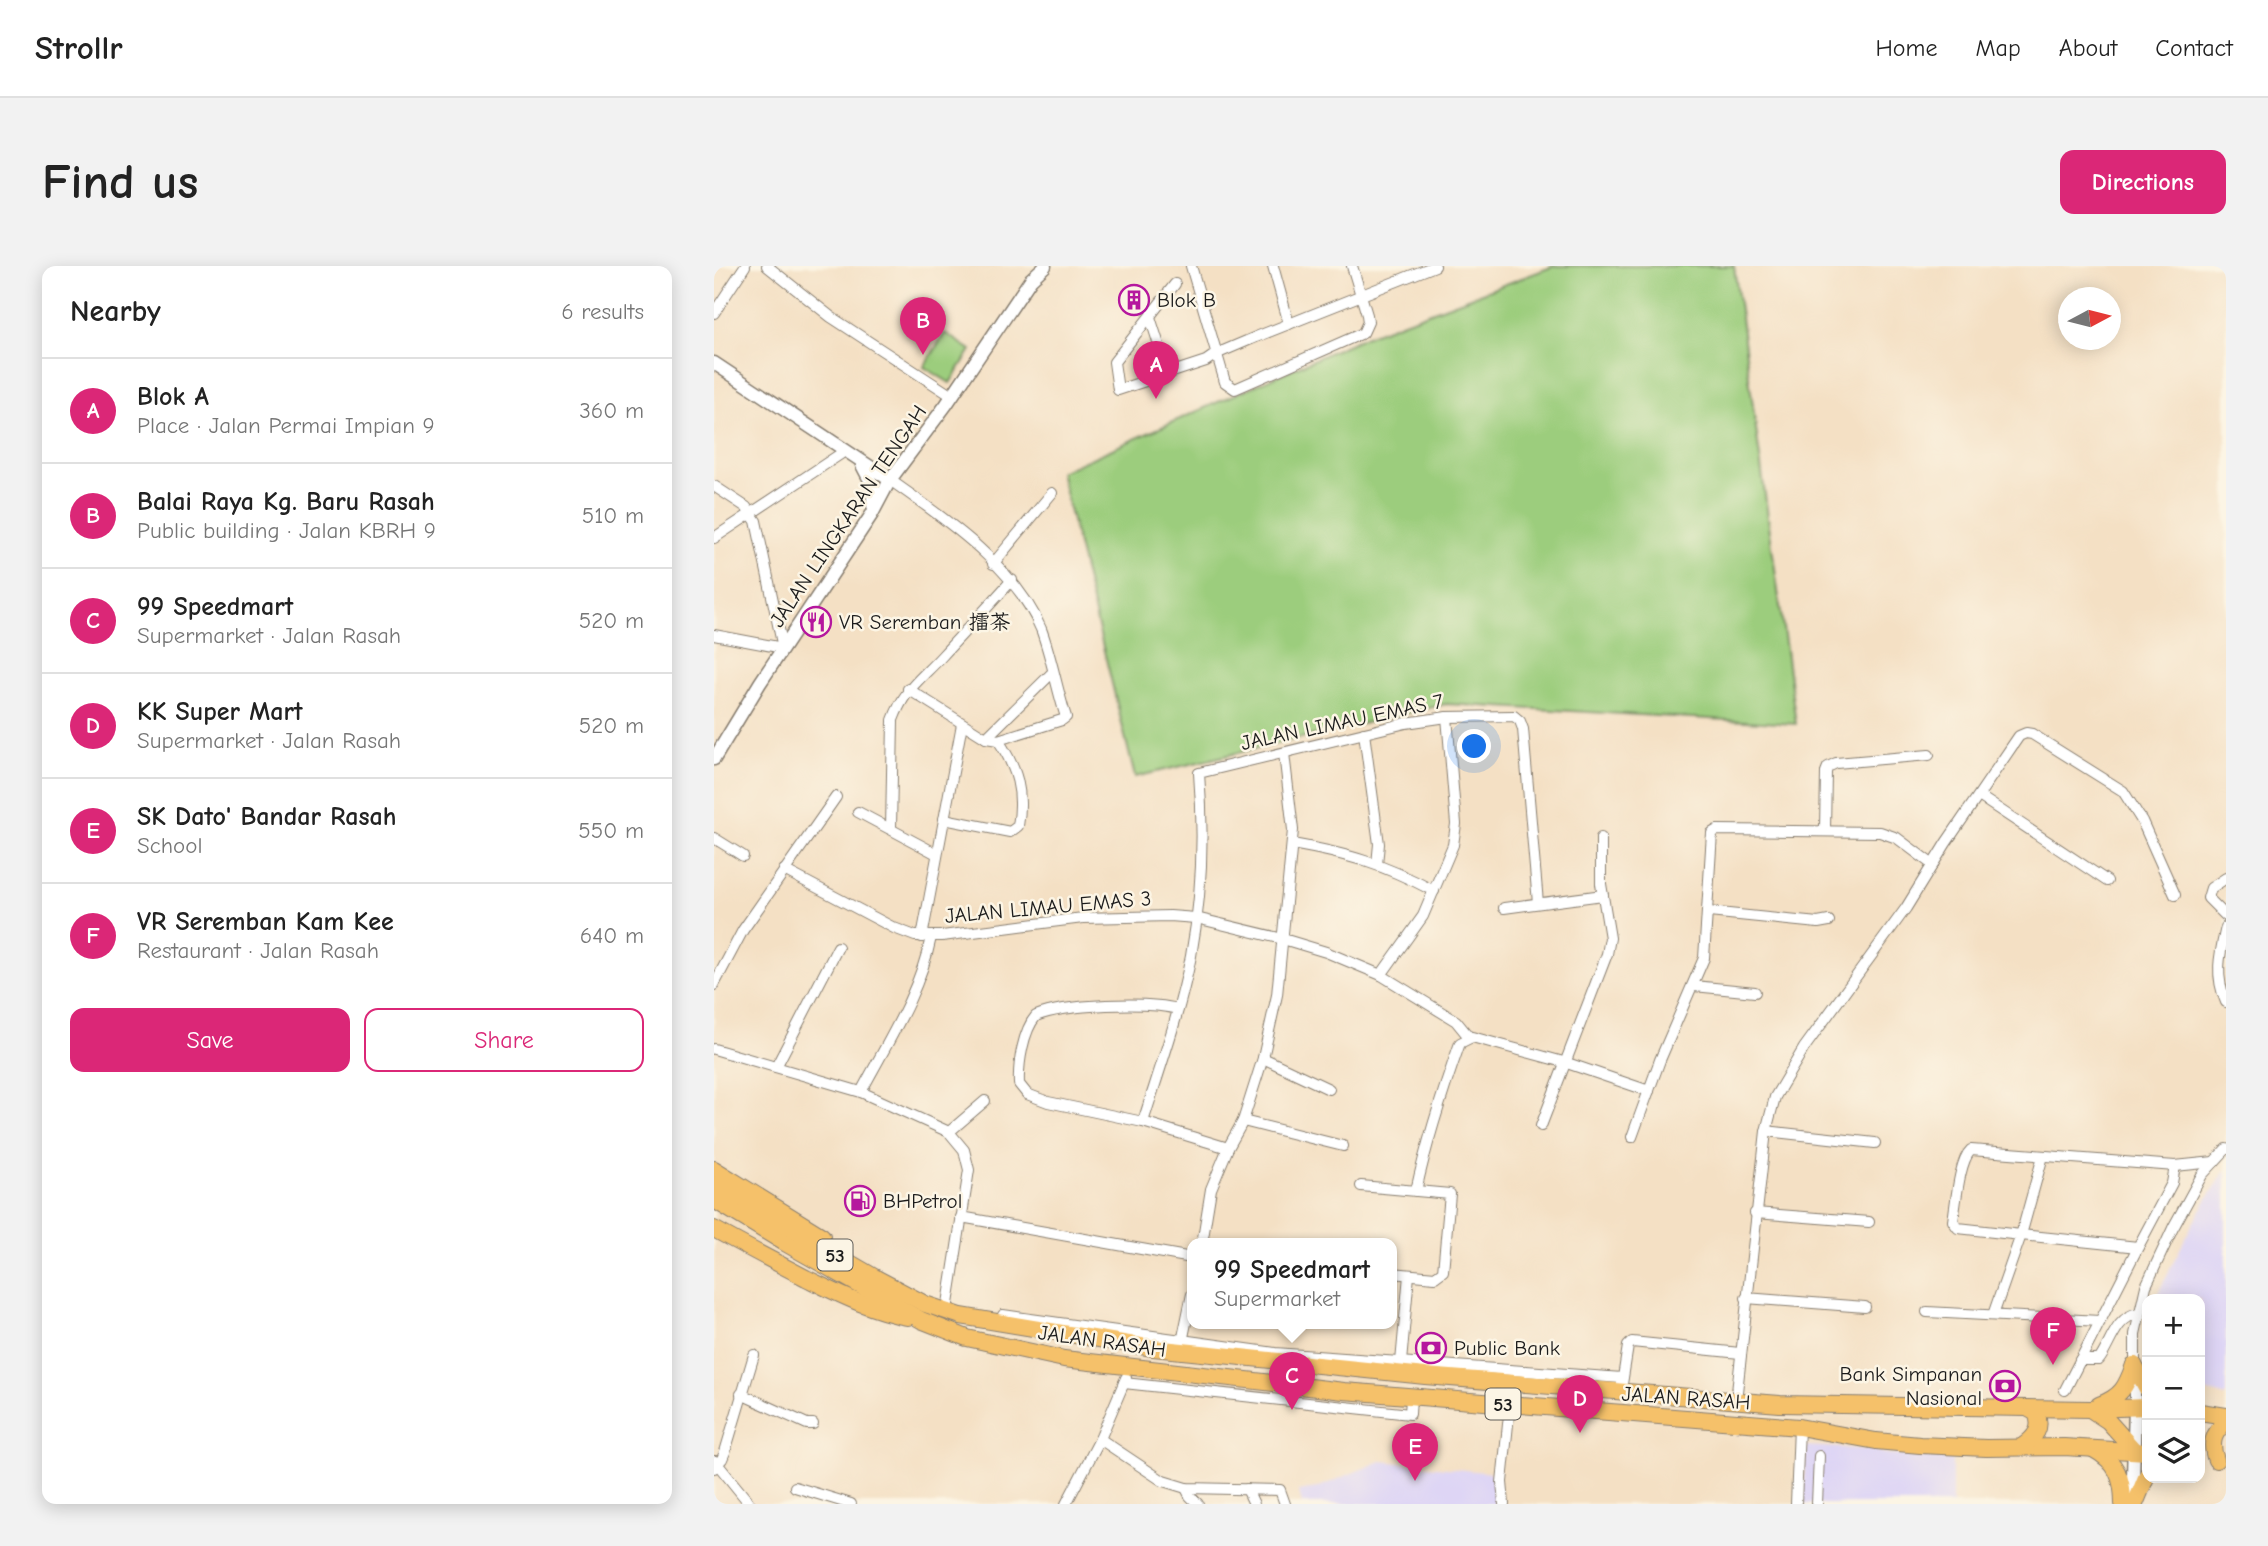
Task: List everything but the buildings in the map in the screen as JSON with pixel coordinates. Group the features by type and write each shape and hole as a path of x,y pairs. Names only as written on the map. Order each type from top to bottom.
{"highway":[{"path":"714,1169 917,1294 961,1316"},
{"name":"JALAN RASAH","path":"714,1184 925,1304 961,1316 1166,1350 1316,1366 1622,1385 1736,1401 1780,1404 2090,1409 2141,1406"},
{"name":"JALAN RASAH","path":"714,1200 921,1320 967,1338 1126,1375 1799,1427 1876,1441 1920,1445 2141,1451"},
{"path":"714,1229 843,1296 885,1313 921,1320"},
{"path":"2134,1365 2142,1380"},
{"path":"2090,1409 2122,1393 2134,1365"},
{"path":"2023,1446 2035,1435 2039,1423 2036,1413 2028,1408"},
{"path":"2090,1409 2108,1421 2141,1451"},
{"path":"2205,1413 2226,1416"},
{"path":"2214,1460 2213,1437 2226,1422"},
{"path":"2091,1448 2115,1464 2123,1483 2123,1504"},
{"path":"2136,1504 2144,1483"}],"street":[{"path":"714,313 745,266"},
{"path":"767,266 831,317 952,396"},
{"name":"JALAN LINGKARAN TENGAH","path":"714,759 783,648 872,514 890,480 952,396 1031,279 1045,266"},
{"path":"1191,266 1226,382 1235,389 1363,333 1368,322 1352,266"},
{"path":"1273,266 1289,324"},
{"path":"1175,284 1114,362 1118,390 1206,361 1216,354 1434,266"},
{"path":"1150,317 1168,373"},
{"path":"714,363 936,512 1012,580 1041,631 1066,717 998,740 986,738 908,689"},
{"path":"714,538 845,451"},
{"path":"860,461 873,486 872,514"},
{"path":"714,486 747,507 756,521 783,648 714,635"},
{"path":"993,564 1052,493"},
{"path":"891,829 893,720 908,689 1012,580"},
{"path":"986,738 1052,673"},
{"name":"JALAN LIMAU EMAS 7","path":"1196,918 1202,830 1199,773 1364,733 1447,717 1514,716 1520,721 1523,729 1538,904"},
{"path":"1381,975 1417,925 1452,845 1456,824 1447,717"},
{"path":"861,1092 906,1007 925,964 937,854 961,724"},
{"path":"1364,733 1380,850 1377,864"},
{"path":"1736,1401 1755,1213 1766,1130 1775,1097 1804,1048 1906,908 2019,736 2032,734 2123,791 2143,821 2175,895"},
{"path":"944,819 1010,832 1018,826 1021,810 1020,785 1008,754 998,740"},
{"path":"1203,1238 1210,1189 1242,1121 1263,1058 1277,995 1292,844 1292,816 1284,753"},
{"path":"1825,830 1828,767 1929,755"},
{"path":"1979,796 2107,881"},
{"path":"714,985 743,930 836,797"},
{"path":"858,812 937,854"},
{"path":"1632,1137 1704,958 1712,833 1717,830 1868,830 1891,834 1933,865"},
{"path":"714,838 743,856"},
{"path":"1541,1126 1607,954 1610,938 1601,884 1601,838"},
{"path":"1292,844 1341,853 1377,864 1434,891"},
{"name":"JALAN LIMAU EMAS 3","path":"784,870 894,928 926,937 1083,919 1170,916 1196,918 1283,939 1326,952 1381,975 1457,1021 1469,1037 1567,1063 1649,1091"},
{"path":"2226,878 2208,892 2211,903 2226,916"},
{"path":"1504,908 1603,895"},
{"path":"1709,912 1818,923 1829,921"},
{"path":"1143,1122 1178,1009 1191,958 1196,918"},
{"path":"2226,927 2218,979 2226,1002"},
{"path":"776,1067 838,947"},
{"path":"1694,986 1755,992"},
{"path":"1178,1009 1144,1004 1086,1007 1040,1014 1030,1024 1019,1079 1023,1091 1048,1102 1143,1122 1228,1148"},
{"path":"1416,1191 1442,1096 1461,1043 1469,1037"},
{"path":"714,1049 861,1092 949,1132 964,1150 968,1181 948,1304"},
{"path":"1263,1058 1329,1089"},
{"path":"949,1132 985,1101"},
{"path":"1242,1121 1322,1143 1343,1146"},
{"path":"1766,1130 1875,1143"},
{"path":"2138,1247 1954,1226 1966,1155 1971,1150 1978,1149 2175,1166 2214,1162"},
{"path":"2129,1504 2141,1451 2141,1406 2134,1365 2138,1313 2146,1286 2173,1228 2202,1175 2226,1149"},
{"path":"1993,1315 2021,1235 2043,1156"},
{"path":"2065,1390 2172,1183 2175,1166"},
{"path":"1361,1186 1447,1192 1450,1198 1443,1271 1435,1277 1397,1274"},
{"path":"1755,1213 1869,1222"},
{"path":"961,1217 1187,1257"},
{"path":"1401,1362 1409,1275"},
{"path":"917,1294 965,1309 1182,1342 1622,1385 1628,1346 1632,1342 1740,1353"},
{"path":"1746,1298 1865,1307"},
{"path":"1927,1312 2100,1321"},
{"path":"2080,1360 2099,1360 2118,1326 2138,1313"},
{"path":"1182,1342 1187,1318"},
{"path":"750,1504 715,1464 724,1452 754,1355"},
{"path":"1066,1504 1100,1439 1126,1375 1341,1408 1410,1414 1411,1397"},
{"path":"1341,1408 1343,1391"},
{"path":"741,1394 813,1424"},
{"path":"1504,1504 1502,1482 1510,1405"},
{"path":"1796,1504 1799,1427"},
{"path":"1100,1439 1163,1481 1186,1488 1280,1490 1285,1504"},
{"path":"1817,1504 1819,1456"},
{"path":"795,1487 826,1501 850,1504"},
{"path":"1186,1488 1198,1504"},
{"path":"1247,1489 1254,1504"}],"shaded area":[{"path":"2226,1169 2226,1396 2205,1391 2205,1294 2158,1294 2193,1223"},
{"path":"1806,1446 1875,1450 1888,1455 1952,1456 1952,1504 1803,1504"},
{"path":"1381,1461 1493,1473 1495,1504 1302,1504 1299,1491 1317,1488"}],"green space":[{"path":"1554,266 1734,266 1796,724 1446,704 1135,777 1060,472 1369,335"},
{"path":"945,333 971,350 950,383 924,367"}],"place":[{"name":"Blok B","path":"1134,300"},
{"name":"Balai Raya Kg. Baru Rasah","path":"923,355"},
{"name":"Blok A","path":"1156,399"},
{"name":"VR Seremban 擂茶","path":"816,622"},
{"name":"BHPetrol","path":"860,1201"},
{"name":"Public Bank","path":"1431,1348"},
{"name":"VR Seremban Kam Kee","path":"2053,1365"},
{"name":"Bank Simpanan Nasional","path":"2005,1386"},
{"name":"99 Speedmart","path":"1292,1410"},
{"name":"KK Super Mart","path":"1580,1433"},
{"name":"SK Dato' Bandar Rasah","path":"1415,1481"}]}
